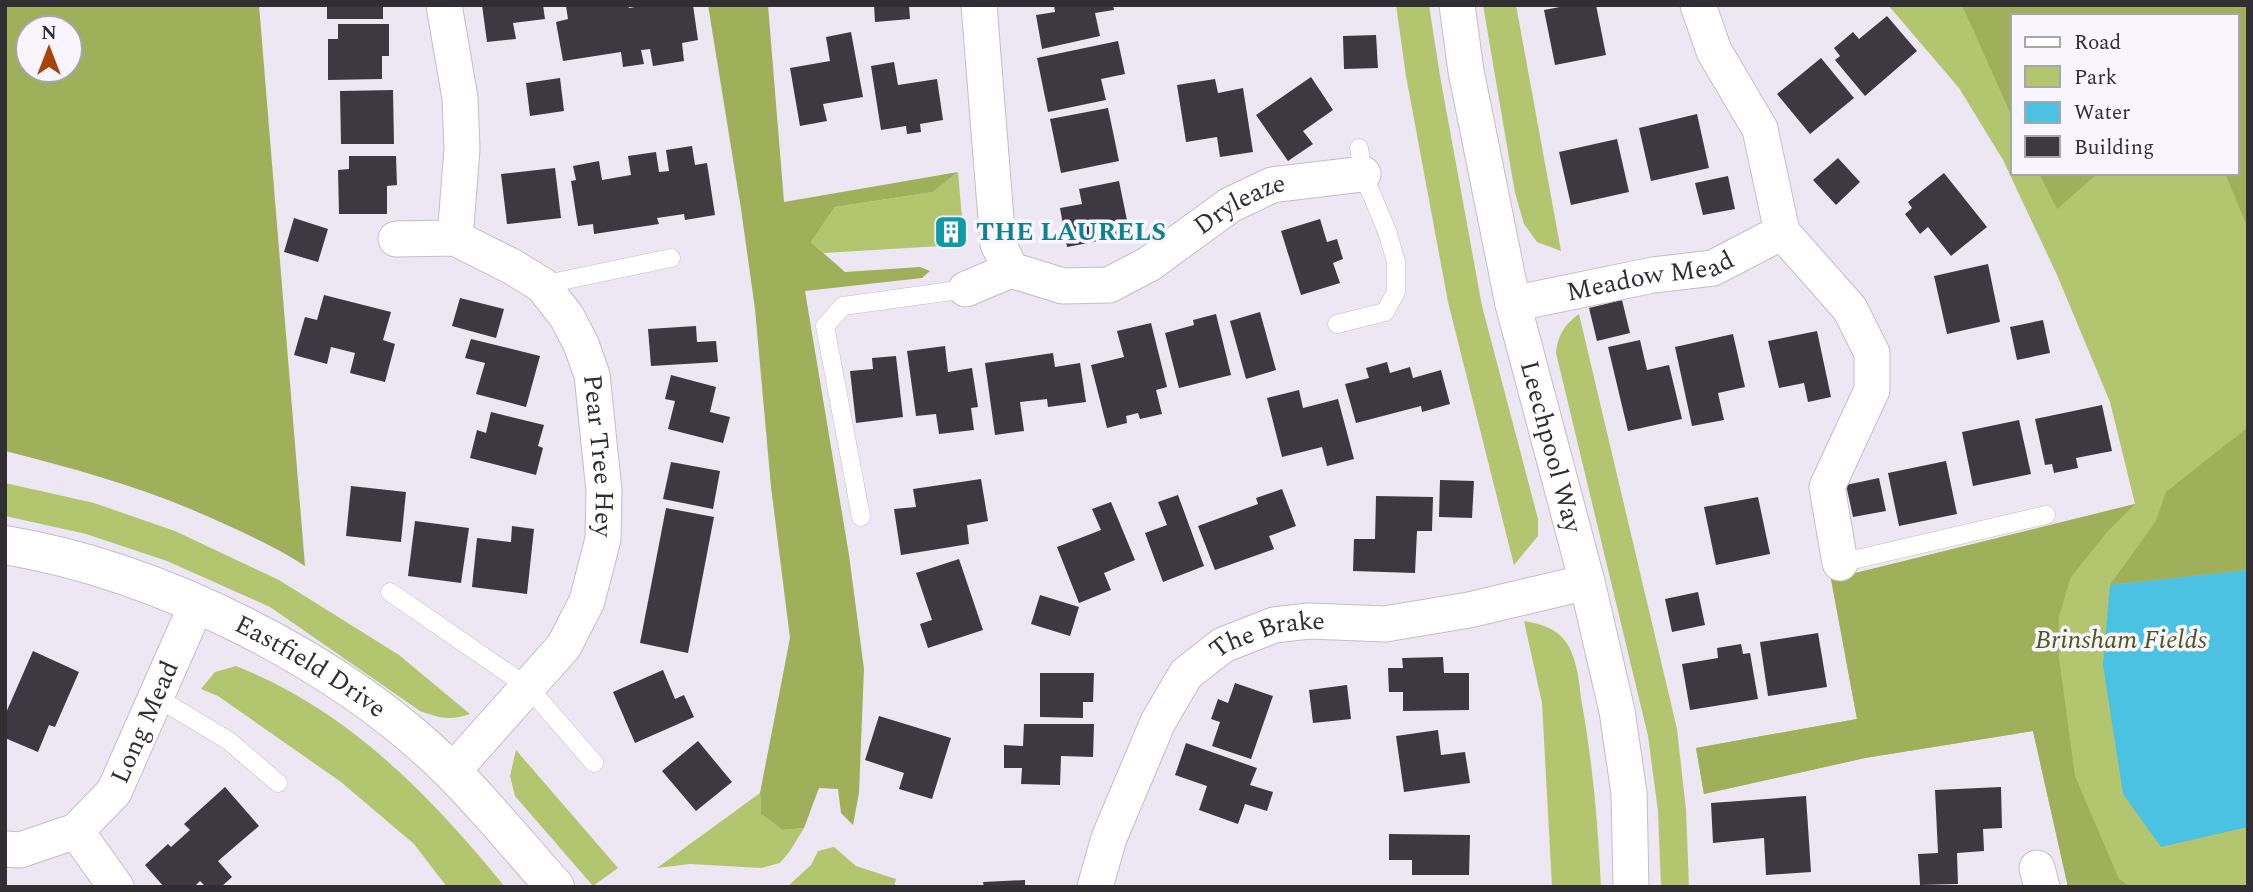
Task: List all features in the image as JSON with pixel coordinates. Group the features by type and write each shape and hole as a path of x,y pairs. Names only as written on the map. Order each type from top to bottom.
{"street":[{"path":"444,5 460,98 462,149 455,238"},
{"path":"966,289 1011,270 998,244 979,5"},
{"name":"Leechpool Way","path":"1457,5 1466,71 1513,304 1587,582 1617,712 1629,793 1631,887"},
{"path":"1698,5 1714,51 1760,129 1782,232 1850,309 1872,353 1872,390 1827,487 1840,563"},
{"name":"Dryleaze","path":"1011,270 1063,286 1109,285 1149,264 1230,205 1272,185 1361,161"},
{"name":"Meadow Mead","path":"1513,304 1654,275 1713,268 1782,232"},
{"name":"Pear Tree Hey","path":"396,239 455,238 542,285 567,317 581,344 592,375 604,491 603,539 587,601 564,646 452,772"},
{"name":"Eastfield Drive","path":"5,545 120,573 197,604 303,658 385,713 452,772 555,887"},
{"name":"The Brake","path":"1095,887 1109,838 1158,722 1186,674 1223,645 1274,625 1309,621 1385,624 1469,610 1587,582"},
{"name":"Long Mead","path":"5,849 20,850 76,831 114,792 197,604"},
{"path":"76,831 116,887"}],"lane":[{"path":"1337,324 1385,312 1396,292 1396,262 1361,161"},
{"path":"542,285 671,258"},
{"path":"861,517 825,326 843,306 966,289"},
{"path":"1840,563 2046,515"},
{"path":"390,592 528,687 594,763"},
{"path":"156,697 229,741 278,783"}],"green space":[{"path":"5,5 259,5 305,566 258,540 174,502 91,474 5,451"},
{"path":"708,5 768,5 784,202 958,172 933,192 835,207 811,242 845,272 920,267 930,271 922,278 805,291 849,555 864,669 859,793 853,825 841,813 838,789 819,788 804,828 782,830 761,814 760,793 790,638 771,487 755,309"},
{"path":"1396,5 1429,5 1482,306 1538,519 1538,536 1514,565 1448,302 1406,76"},
{"path":"1483,5 1516,5 1561,251 1537,242 1524,224 1515,193"},
{"name":"Brinsham Fields","path":"1888,5 2248,5 2248,887 2068,887 2033,731 1865,758 1704,794 1696,748 1857,719 1831,579 2135,504 2110,402 2057,275 2003,160 1959,88"},
{"path":"1962,5 2248,5 2248,229 2226,175 2239,175 2239,14 2011,14 2011,115"},
{"path":"958,172 962,218 939,220 941,246 824,253 811,242 835,207 933,192"},
{"path":"2040,175 2096,175 2057,209"},
{"path":"1579,314 1677,729 1686,810 1689,887 1661,887 1658,811 1648,736 1556,353 1563,331"},
{"path":"2248,427 2248,570 2110,585 2156,521 2166,492"},
{"path":"5,483 94,503 175,531 279,580 399,655 470,714 445,718 420,711 270,607 167,561 86,534 5,516"},
{"path":"2135,504 2108,531 2071,577 2059,616 2059,658 2075,776 2119,879 2131,887 2068,887 2033,731 1865,758 1704,794 1696,748 1857,719 1831,579"},
{"path":"1524,621 1542,625 1558,633 1566,642 1576,664 1592,772 1601,887 1552,887 1542,703"},
{"path":"236,666 277,685 351,731 417,789 505,887 447,887 414,844 341,782 218,696 201,689 215,672"},
{"path":"516,750 618,868 593,886 515,796 510,776"},
{"path":"760,793 761,814 782,830 804,828 780,863 761,868 690,864 657,868"},
{"path":"834,847 856,866 896,879 894,887 787,887 811,865 818,851"}],"water":[{"path":"2248,570 2248,827 2161,847 2123,794 2103,665 2110,585"}],"building":[{"path":"327,5 383,5 383,19 327,19"},
{"path":"482,5 543,5 545,19 513,23 516,39 487,42"},
{"path":"628,5 629,8 647,5 693,5 698,40 682,43 684,61 653,66 650,49 641,50 644,64 623,67 621,52 563,61 556,22 568,19 566,6"},
{"path":"874,5 909,5 910,19 875,22"},
{"path":"1054,5 1113,5 1114,10 1095,13 1100,36 1042,49 1036,15 1055,12"},
{"path":"1570,5 1596,5 1606,55 1555,65 1544,10"},
{"path":"1887,16 1917,51 1865,96 1835,60 1840,56 1834,48 1853,32 1859,39"},
{"path":"338,24 389,24 389,56 382,56 382,79 328,80 328,39 338,39"},
{"path":"851,32 863,97 823,104 827,121 800,126 790,68 830,61 826,37"},
{"path":"1376,35 1378,68 1344,69 1343,36"},
{"path":"1118,41 1125,74 1101,79 1106,100 1048,112 1037,58"},
{"path":"1821,58 1854,98 1810,134 1777,94"},
{"path":"894,62 898,85 937,79 943,120 920,124 921,132 907,134 906,126 881,130 871,66"},
{"path":"1311,77 1333,110 1303,131 1313,144 1288,161 1256,115"},
{"path":"560,78 564,111 530,116 526,83"},
{"path":"1215,79 1218,93 1243,88 1253,152 1220,157 1217,137 1186,142 1177,85"},
{"path":"393,90 394,144 341,144 340,91"},
{"path":"1108,108 1119,161 1061,173 1050,119"},
{"path":"1697,114 1709,168 1651,181 1639,128"},
{"path":"1617,139 1629,192 1571,205 1559,152"},
{"path":"692,146 695,165 707,163 715,215 685,220 684,214 657,218 659,224 594,234 593,224 578,226 571,181 576,180 573,166 599,161 602,180 631,175 628,156 656,152 659,172 669,171 666,150"},
{"path":"349,156 396,156 397,185 387,186 387,214 339,214 338,170 349,169"},
{"path":"1838,158 1860,182 1836,205 1813,180"},
{"path":"555,168 561,218 507,224 501,174"},
{"path":"1944,173 1987,227 1951,256 1928,227 1920,234 1905,214 1912,208 1908,202"},
{"path":"1728,176 1735,209 1703,215 1695,183"},
{"path":"1119,181 1130,235 1067,247 1060,208 1082,204 1079,189"},
{"path":"294,218 328,229 318,262 284,252"},
{"name":"THE LAURELS","path":"962,218 964,245 941,246 939,219"},
{"path":"1320,219 1327,242 1337,239 1343,259 1333,263 1340,283 1301,295 1281,231"},
{"path":"1988,264 2000,322 1947,334 1934,276"},
{"path":"324,295 391,312 383,340 395,344 385,382 350,373 355,353 331,347 327,364 294,355 305,317 317,320"},
{"path":"460,298 504,309 496,338 452,326"},
{"path":"1622,300 1630,333 1597,341 1589,308"},
{"path":"1260,312 1276,370 1246,379 1230,321"},
{"path":"1216,314 1231,375 1179,388 1165,333 1194,325 1193,320"},
{"path":"2043,320 2050,353 2017,360 2010,327"},
{"path":"1151,323 1167,387 1156,390 1162,414 1140,419 1138,413 1126,416 1127,423 1107,428 1091,365 1124,357 1117,331"},
{"path":"696,326 697,342 716,341 718,362 651,366 648,329"},
{"path":"1817,331 1831,397 1808,402 1804,383 1779,388 1768,341"},
{"path":"1733,334 1745,387 1718,393 1724,420 1692,426 1675,347"},
{"path":"471,339 540,356 526,407 476,394 485,363 465,358"},
{"path":"1640,340 1647,370 1669,365 1682,419 1628,431 1608,347"},
{"path":"945,346 948,372 972,368 978,407 971,408 974,430 939,434 936,414 916,416 907,351"},
{"path":"1053,353 1055,367 1080,363 1086,402 1048,407 1047,399 1020,402 1024,431 995,435 985,363"},
{"path":"896,356 903,417 856,423 850,371 873,369 872,358"},
{"path":"1387,362 1390,373 1410,367 1413,378 1441,370 1450,404 1422,412 1421,406 1356,423 1345,384 1369,378 1366,368"},
{"path":"671,375 716,387 710,412 730,417 723,443 668,429 675,401 665,399"},
{"path":"1299,390 1303,408 1338,399 1354,459 1327,466 1322,447 1282,457 1267,398"},
{"path":"2102,405 2112,451 2076,458 2078,468 2054,473 2052,464 2045,465 2035,419"},
{"path":"491,412 544,425 538,446 543,448 536,475 470,458 477,430 486,433"},
{"path":"2019,420 2031,474 1973,486 1962,432"},
{"path":"1946,461 1957,514 1899,526 1888,473"},
{"path":"671,462 720,471 713,509 663,499"},
{"path":"1879,478 1886,511 1853,517 1846,485"},
{"path":"981,479 988,521 967,525 969,544 901,555 894,509 916,507 913,489"},
{"path":"1440,480 1474,481 1472,518 1439,517"},
{"path":"351,486 406,492 401,542 346,536"},
{"path":"1282,489 1296,526 1269,536 1274,549 1215,570 1198,526 1258,504 1256,498"},
{"path":"1178,495 1204,566 1163,582 1145,533 1167,525 1158,502"},
{"path":"1376,496 1433,497 1432,531 1417,531 1415,573 1353,571 1354,539 1375,539"},
{"path":"1758,497 1770,554 1716,565 1704,507"},
{"path":"1111,502 1135,560 1104,573 1111,590 1079,603 1057,547 1101,530 1092,509"},
{"path":"666,508 714,517 688,653 640,643"},
{"path":"415,521 469,528 461,583 408,576"},
{"path":"512,526 534,529 527,594 472,587 477,538 511,542"},
{"path":"959,559 983,630 928,648 920,624 932,620 916,573"},
{"path":"1698,592 1705,625 1672,632 1665,599"},
{"path":"1040,595 1079,607 1070,636 1031,624"},
{"path":"1818,633 1827,687 1768,696 1760,642"},
{"path":"1741,644 1743,654 1750,653 1758,699 1690,710 1682,664 1718,658 1717,648"},
{"path":"33,651 79,672 55,727 49,725 38,752 5,738 5,715"},
{"path":"1443,657 1444,673 1469,673 1469,710 1403,711 1403,692 1389,692 1388,668 1403,668 1402,658"},
{"path":"663,670 675,699 684,695 694,717 635,743 613,692"},
{"path":"1040,673 1094,673 1093,702 1083,702 1083,718 1040,717"},
{"path":"1235,683 1273,696 1251,759 1212,746 1220,722 1211,719 1218,699 1228,703"},
{"path":"1347,685 1351,719 1313,723 1309,690"},
{"path":"879,716 951,738 932,799 899,789 904,773 865,760"},
{"path":"1024,724 1094,724 1093,757 1061,756 1060,785 1021,784 1022,768 1004,768 1004,745 1023,746"},
{"path":"1438,730 1441,755 1465,752 1470,783 1404,792 1396,736"},
{"path":"698,741 732,782 696,811 662,771"},
{"path":"1186,743 1257,768 1250,785 1273,792 1267,811 1245,804 1238,824 1199,810 1207,786 1175,775"},
{"path":"225,787 259,826 218,861 232,877 221,887 206,887 200,881 194,887 164,887 145,865 168,844 171,847 190,830 184,824"},
{"path":"2001,787 2002,828 1983,829 1984,851 1957,853 1958,884 1920,885 1918,854 1938,853 1935,790"},
{"path":"1806,796 1811,872 1766,875 1764,838 1713,843 1711,803"},
{"path":"1389,834 1470,835 1469,875 1412,875 1412,860 1389,860"},
{"path":"1025,880 1025,887 984,887 983,882"}],"place":[{"name":"THE LAURELS","path":"951,232"}]}
